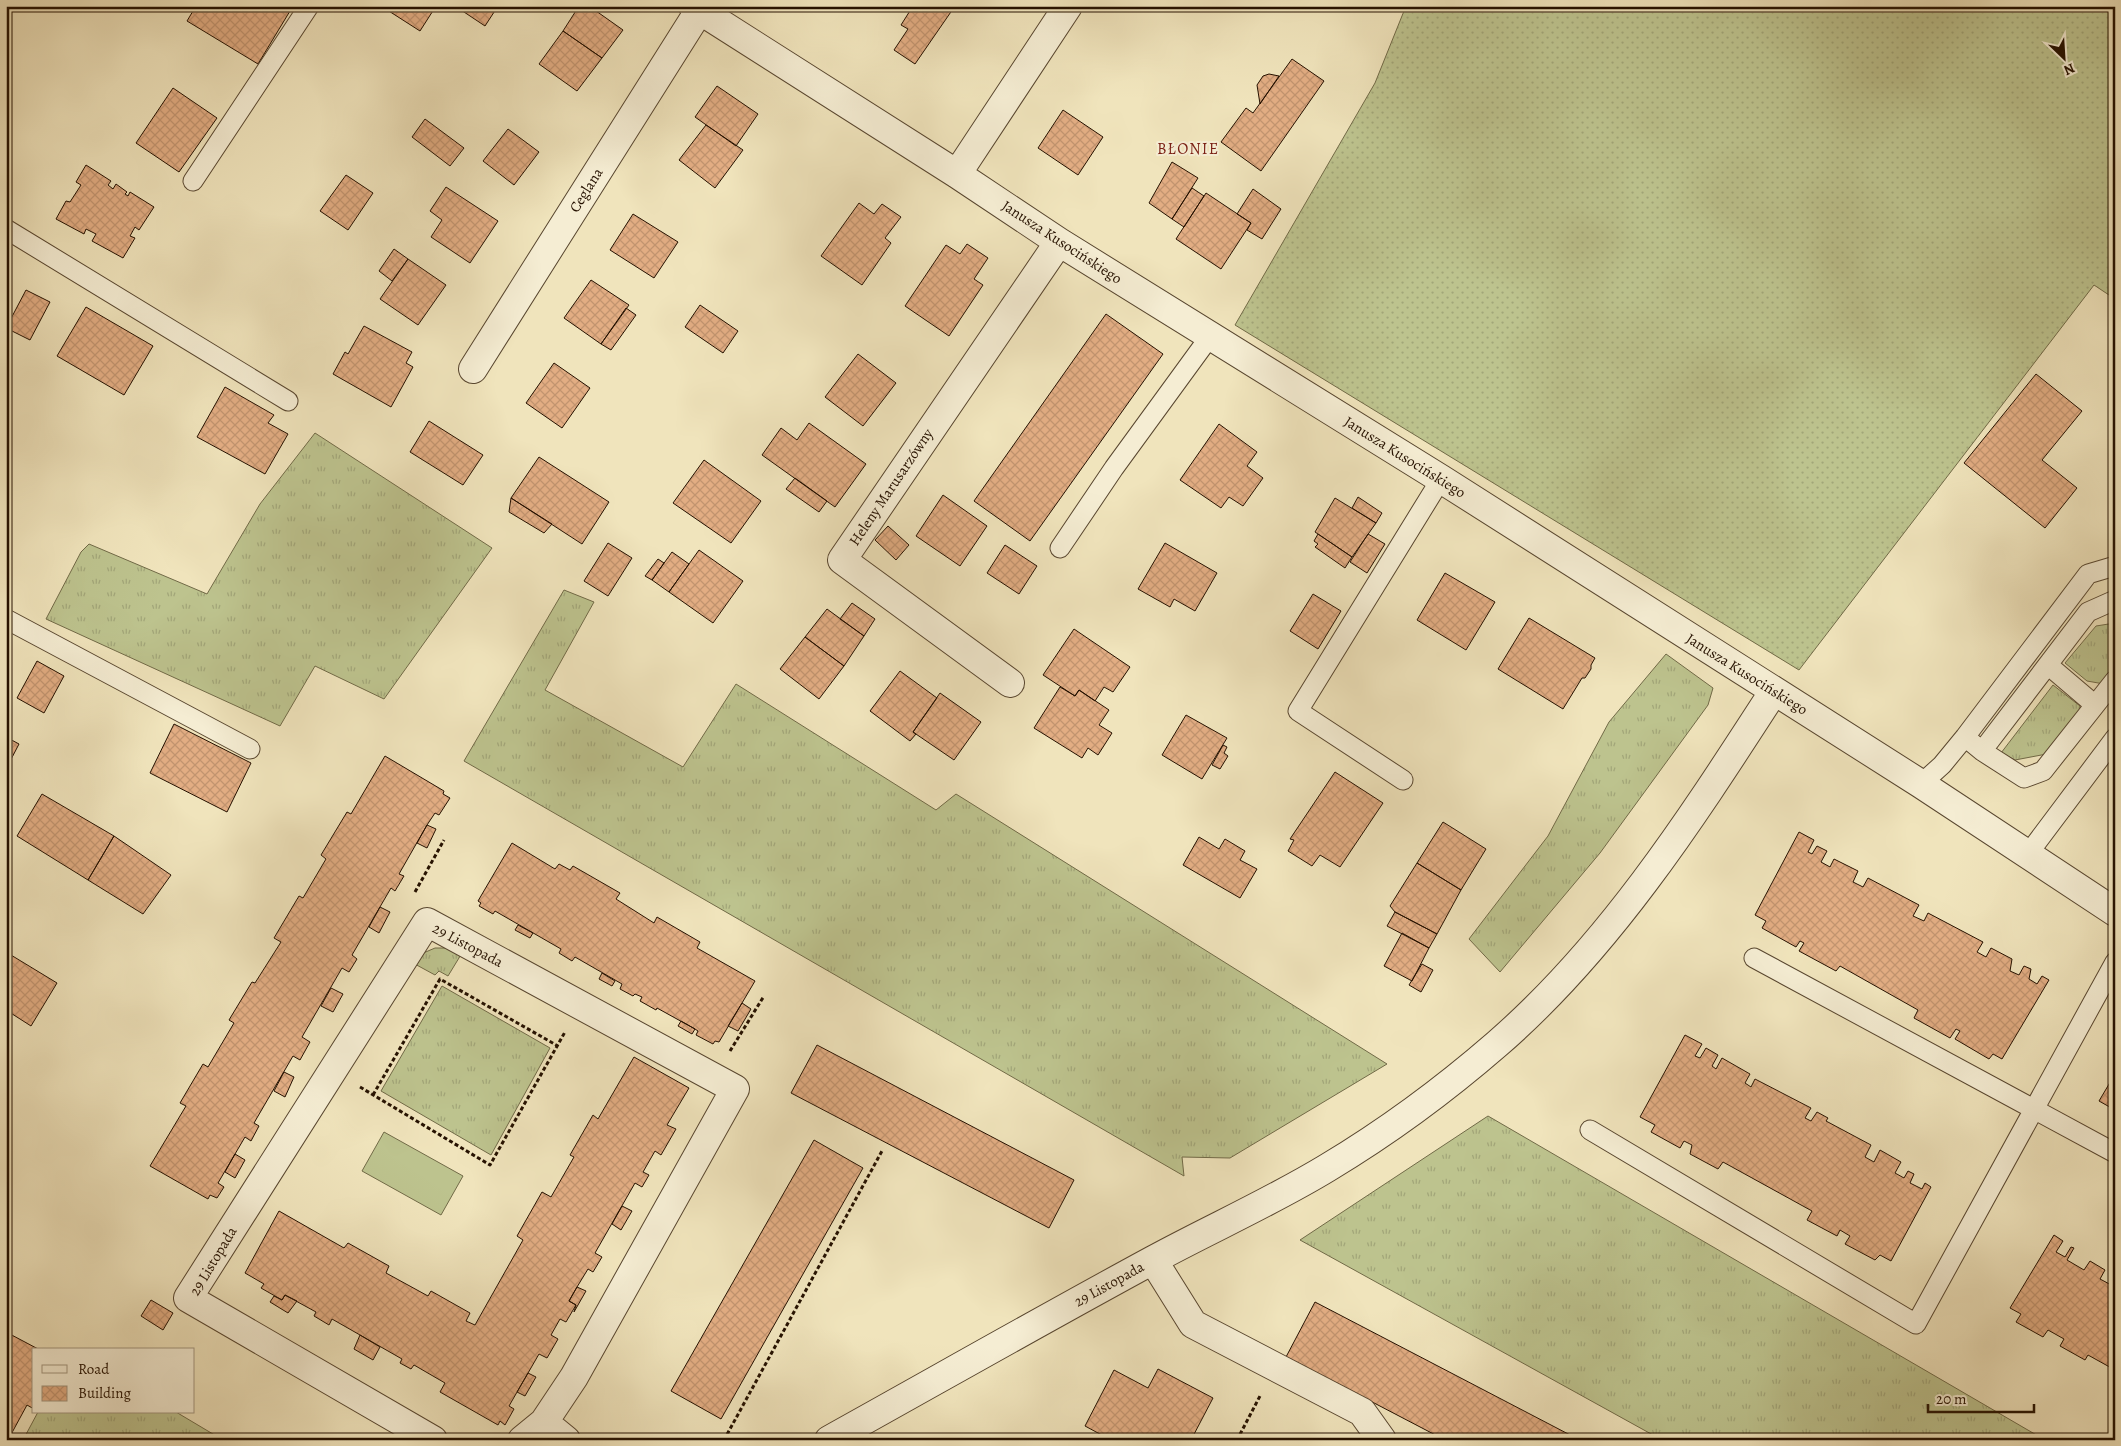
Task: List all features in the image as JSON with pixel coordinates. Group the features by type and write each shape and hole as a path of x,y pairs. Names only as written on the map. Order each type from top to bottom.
{"street":[{"path":"957,174 1068,6"},
{"name":"Janusza Kusocińskiego","path":"696,8 957,174 1059,242 1441,479 1921,784 2115,912"},
{"name":"Ceglana","path":"473,369 696,8"},
{"name":"Heleny Marusarzówny","path":"1010,684 842,560 1059,242"},
{"path":"1153,1260 1326,1169 1371,1140 1432,1096 1498,1043 1568,975 1651,873 1708,792 1774,691"},
{"name":"29 Listopada","path":"433,1440 188,1298 426,922 735,1089 574,1377 544,1422 522,1440"},
{"name":"29 Listopada","path":"829,1440 1153,1260 1194,1324 1362,1412 1382,1440"},
{"path":"544,1422 566,1440"}],"lane":[{"path":"193,182 309,6"},
{"path":"6,229 288,401"},
{"path":"1060,548 1114,468 1211,336"},
{"path":"1403,780 1298,711 1441,479"},
{"path":"1921,784 1942,765 1965,737 2088,574 2115,566"},
{"path":"1982,752 2088,612 2115,600"},
{"path":"6,619 250,749"},
{"path":"2048,665 2095,705"},
{"path":"1965,737 1982,752 2024,778 2043,771 2115,680"},
{"path":"2028,854 2115,738"},
{"path":"1754,958 2115,1154"},
{"path":"1590,1130 1916,1324 2115,962"}],"path":[{"path":"373,1095 440,979 558,1046"},
{"path":"727,1054 733,1049 764,996"},
{"path":"358,1085 490,1164 570,1024"},
{"path":"724,1440 882,1151"},
{"path":"1237,1440 1276,1367"}],"green space":[{"path":"1406,6 2115,6 2115,299 2094,285 1799,670 1235,325 1375,83"},
{"path":"315,433 492,548 384,699 315,666 280,726 46,619 81,552 89,544 207,594 260,504"},
{"path":"564,590 594,602 545,690 683,767 736,684 936,810 956,794 1387,1064 1230,1158 1182,1157 1184,1176 464,761"},
{"path":"2115,623 2115,670 2104,684 2087,681 2065,663 2096,626"},
{"path":"1666,654 1713,688 1708,705 1600,853 1500,972 1469,939 1548,836 1609,722"},
{"path":"2053,685 2080,706 2080,716 2052,753 2015,760 2001,753"},
{"path":"435,948 447,948 462,953 448,976 439,971 435,975 413,963 421,954"},
{"path":"442,986 550,1048 491,1155 381,1091"},
{"path":"1488,1116 2045,1440 1662,1440 1300,1240"},
{"path":"384,1132 463,1176 441,1215 362,1171"},
{"path":"37,1414 179,1414 223,1440 23,1440"}],"building":[{"path":"196,6 293,6 258,64 187,21"},
{"path":"381,6 436,6 420,31"},
{"path":"464,6 498,6 485,26 461,10"},
{"path":"579,6 589,6 623,30 602,58 563,31"},
{"path":"913,6 955,6 915,64 894,50 908,29 901,25"},
{"path":"563,31 602,58 577,91 539,64"},
{"path":"1292,59 1324,81 1261,171 1221,142 1246,108 1253,113"},
{"path":"1269,74 1279,76 1260,104 1257,85 1263,76"},
{"path":"717,86 758,114 736,146 695,117"},
{"path":"173,88 217,118 179,172 136,143"},
{"path":"1063,110 1103,137 1078,175 1038,148"},
{"path":"425,119 464,148 450,166 412,137"},
{"path":"706,125 743,150 715,188 679,160"},
{"path":"508,129 539,152 514,185 483,161"},
{"path":"1172,162 1198,178 1172,219 1149,203"},
{"path":"86,165 111,181 108,185 113,189 116,184 127,192 125,194 128,196 130,192 154,207 139,230 135,227 130,236 135,238 123,258 92,241 96,234 86,229 84,234 56,219 66,201 70,202 81,185 76,182"},
{"path":"346,175 373,193 348,230 320,211"},
{"path":"446,187 498,221 470,263 431,237 442,220 430,211"},
{"path":"1192,188 1204,196 1184,227 1172,219"},
{"path":"1253,189 1281,209 1262,239 1247,230 1251,223 1237,214"},
{"path":"1206,193 1251,223 1221,269 1176,239"},
{"path":"859,203 874,214 882,204 901,217 885,238 891,243 862,285 821,256"},
{"path":"633,214 678,242 654,278 610,250"},
{"path":"967,244 988,258 974,279 983,285 949,336 905,306 946,245 960,254"},
{"path":"394,249 408,259 392,281 379,271"},
{"path":"408,259 446,285 418,325 380,299"},
{"path":"591,280 629,305 601,344 564,318"},
{"path":"26,290 50,302 30,340 6,328"},
{"path":"700,305 738,331 723,353 685,327"},
{"path":"86,307 153,346 124,395 57,356"},
{"path":"626,308 636,315 611,350 601,344"},
{"path":"1106,314 1163,354 1030,541 974,501"},
{"path":"364,326 412,352 406,363 413,367 391,407 333,374 345,352 348,354"},
{"path":"858,354 896,383 863,426 825,397"},
{"path":"554,363 590,388 562,428 526,403"},
{"path":"2036,374 2082,411 2042,460 2077,488 2045,528 1964,463"},
{"path":"225,387 274,415 268,423 288,434 265,474 197,437"},
{"path":"429,421 483,455 463,485 410,452"},
{"path":"809,423 866,464 835,507 762,455 781,428 797,440"},
{"path":"1219,424 1257,452 1247,466 1263,478 1243,506 1229,497 1221,508 1180,480"},
{"path":"539,457 609,502 582,544 511,498"},
{"path":"704,460 761,501 731,543 673,503"},
{"path":"795,478 827,501 819,512 786,489"},
{"path":"943,495 987,526 960,566 916,536"},
{"path":"1358,497 1382,513 1376,523 1352,508"},
{"path":"511,498 552,524 544,533 509,512"},
{"path":"1335,498 1376,523 1352,557 1315,532"},
{"path":"888,526 909,545 896,560 875,540"},
{"path":"1318,534 1352,557 1345,568 1315,547 1318,544 1314,541"},
{"path":"1368,534 1385,544 1367,573 1350,562"},
{"path":"608,543 632,558 608,596 584,581"},
{"path":"1165,543 1217,573 1195,611 1174,599 1170,607 1138,589"},
{"path":"1005,545 1037,566 1019,594 987,573"},
{"path":"699,550 743,581 713,623 669,592"},
{"path":"672,552 689,564 669,592 652,580"},
{"path":"658,559 664,563 652,580 645,576"},
{"path":"1445,573 1495,602 1466,650 1417,620"},
{"path":"1313,594 1341,611 1318,649 1290,631"},
{"path":"852,603 875,619 864,636 840,619"},
{"path":"827,609 864,636 844,666 805,637"},
{"path":"1529,618 1595,658 1591,669 1585,678 1582,678 1563,709 1498,669"},
{"path":"1074,629 1130,667 1113,692 1104,687 1095,701 1079,690 1075,696 1043,675"},
{"path":"805,637 844,666 819,699 780,669"},
{"path":"37,661 64,676 44,713 17,698"},
{"path":"900,671 937,698 913,732 916,734 910,741 870,711"},
{"path":"1060,687 1075,696 1079,690 1109,710 1099,725 1112,733 1098,755 1088,748 1082,758 1034,728"},
{"path":"940,693 981,722 954,760 913,732"},
{"path":"1186,715 1227,738 1202,779 1162,755"},
{"path":"174,724 251,763 227,812 150,773"},
{"path":"6,737 19,744 6,769"},
{"path":"1223,745 1227,747 1224,753 1228,756 1220,769 1212,765"},
{"path":"385,756 444,791 443,794 450,798 439,815 435,813 427,825 399,874 404,876 395,891 391,888 352,955 357,959 349,972 342,968 302,1037 310,1042 300,1060 293,1056 254,1123 259,1126 251,1141 245,1137 218,1183 224,1187 217,1198 210,1195 208,1199 150,1166 186,1106 180,1103 203,1064 208,1067 234,1023 229,1020 252,982 255,983 281,942 274,938 299,896 303,898 326,859 321,855 347,812 351,814"},
{"path":"1335,772 1383,803 1340,867 1320,855 1312,866 1288,851 1294,840 1290,839"},
{"path":"42,794 114,836 88,880 17,836"},
{"path":"1443,822 1486,849 1461,890 1417,863"},
{"path":"427,825 436,829 427,848 417,843"},
{"path":"1799,832 1814,840 1808,852 1812,854 1817,846 1827,851 1821,862 1830,867 1834,859 1858,871 1853,882 1863,887 1868,878 1919,905 1913,916 1924,921 1928,913 1983,942 1977,952 1986,957 1991,948 2012,959 2010,971 2019,975 2024,966 2031,969 2029,979 2037,984 2042,976 2049,980 2002,1059 1993,1054 1989,1059 1955,1039 1960,1031 1956,1029 1950,1038 1914,1018 1918,1010 1840,966 1836,971 1799,951 1804,943 1800,941 1796,947 1762,928 1766,921 1755,915"},
{"path":"114,836 171,875 143,914 88,880"},
{"path":"1199,837 1219,849 1225,839 1245,851 1240,860 1257,869 1240,898 1183,865"},
{"path":"512,843 555,869 559,864 570,870 573,866 620,893 616,899 654,923 657,917 700,942 697,948 755,981 719,1042 715,1041 713,1044 696,1035 698,1031 695,1029 640,1001 642,997 635,994 633,996 620,989 622,984 575,957 572,961 559,953 561,949 495,911 493,914 479,906 481,903 478,901"},
{"path":"1417,863 1461,890 1437,934 1395,912 1390,906"},
{"path":"380,907 390,912 379,933 369,927"},
{"path":"1395,912 1437,934 1429,948 1387,926"},
{"path":"518,925 533,933 530,938 515,930"},
{"path":"1402,933 1429,948 1412,981 1384,966"},
{"path":"6,952 57,983 31,1026 6,1010"},
{"path":"1422,964 1433,970 1421,992 1409,985"},
{"path":"602,973 615,981 612,986 599,979"},
{"path":"331,988 343,994 333,1012 321,1006"},
{"path":"742,1003 751,1009 738,1031 728,1026"},
{"path":"681,1021 695,1029 692,1034 678,1026"},
{"path":"1685,1035 1702,1044 1695,1056 1700,1058 1706,1048 1718,1055 1712,1066 1716,1069 1722,1058 1750,1074 1745,1083 1751,1087 1755,1079 1811,1108 1805,1118 1811,1121 1817,1112 1828,1118 1826,1121 1871,1145 1865,1157 1874,1162 1880,1150 1901,1162 1895,1173 1904,1178 1908,1171 1914,1174 1910,1183 1922,1189 1925,1183 1931,1187 1891,1261 1880,1255 1875,1260 1845,1244 1850,1236 1840,1230 1837,1236 1807,1220 1812,1211 1723,1162 1718,1169 1690,1154 1692,1145 1684,1141 1680,1148 1651,1132 1655,1125 1640,1117"},
{"path":"817,1045 1074,1180 1049,1228 791,1093"},
{"path":"634,1057 689,1088 667,1125 676,1129 661,1155 655,1151 643,1172 649,1175 642,1187 635,1183 595,1253 602,1257 593,1272 588,1269 569,1301 576,1305 566,1322 560,1319 551,1335 558,1339 547,1358 539,1354 509,1406 514,1409 505,1425 500,1421 498,1425 440,1392 445,1383 414,1365 411,1369 400,1363 402,1359 332,1319 329,1325 314,1316 316,1312 285,1295 282,1300 261,1288 264,1284 245,1273 279,1211 344,1248 348,1243 389,1266 386,1273 428,1296 431,1291 470,1313 466,1321 475,1325 523,1240 517,1236 542,1192 551,1197 574,1157 570,1155 593,1115 598,1119"},
{"path":"284,1072 294,1077 285,1097 274,1091"},
{"path":"2115,1074 2115,1110 2099,1101"},
{"path":"814,1140 863,1168 721,1419 671,1391"},
{"path":"235,1154 245,1160 235,1178 225,1172"},
{"path":"622,1206 632,1211 621,1230 612,1224"},
{"path":"2054,1235 2063,1241 2056,1252 2065,1257 2071,1247 2074,1248 2067,1260 2084,1270 2090,1261 2105,1270 2100,1279 2115,1287 2115,1370 2088,1355 2085,1360 2060,1346 2064,1339 2048,1330 2043,1337 2016,1322 2021,1314 2010,1308"},
{"path":"577,1287 586,1291 574,1312 576,1305 569,1301"},
{"path":"285,1295 297,1301 288,1313 270,1302 274,1296 282,1300"},
{"path":"151,1300 173,1313 163,1330 141,1316"},
{"path":"1315,1302 1574,1437 1573,1440 1445,1440 1286,1357"},
{"path":"6,1332 36,1348 32,1348 32,1408 27,1405 8,1440 6,1440"},
{"path":"360,1335 380,1347 373,1360 354,1349"},
{"path":"1158,1369 1213,1398 1191,1440 1111,1440 1085,1426 1114,1370 1148,1388"},
{"path":"528,1373 536,1377 525,1396 517,1392"}],"district":[{"name":"BŁONIE","path":"1188,149"}]}
